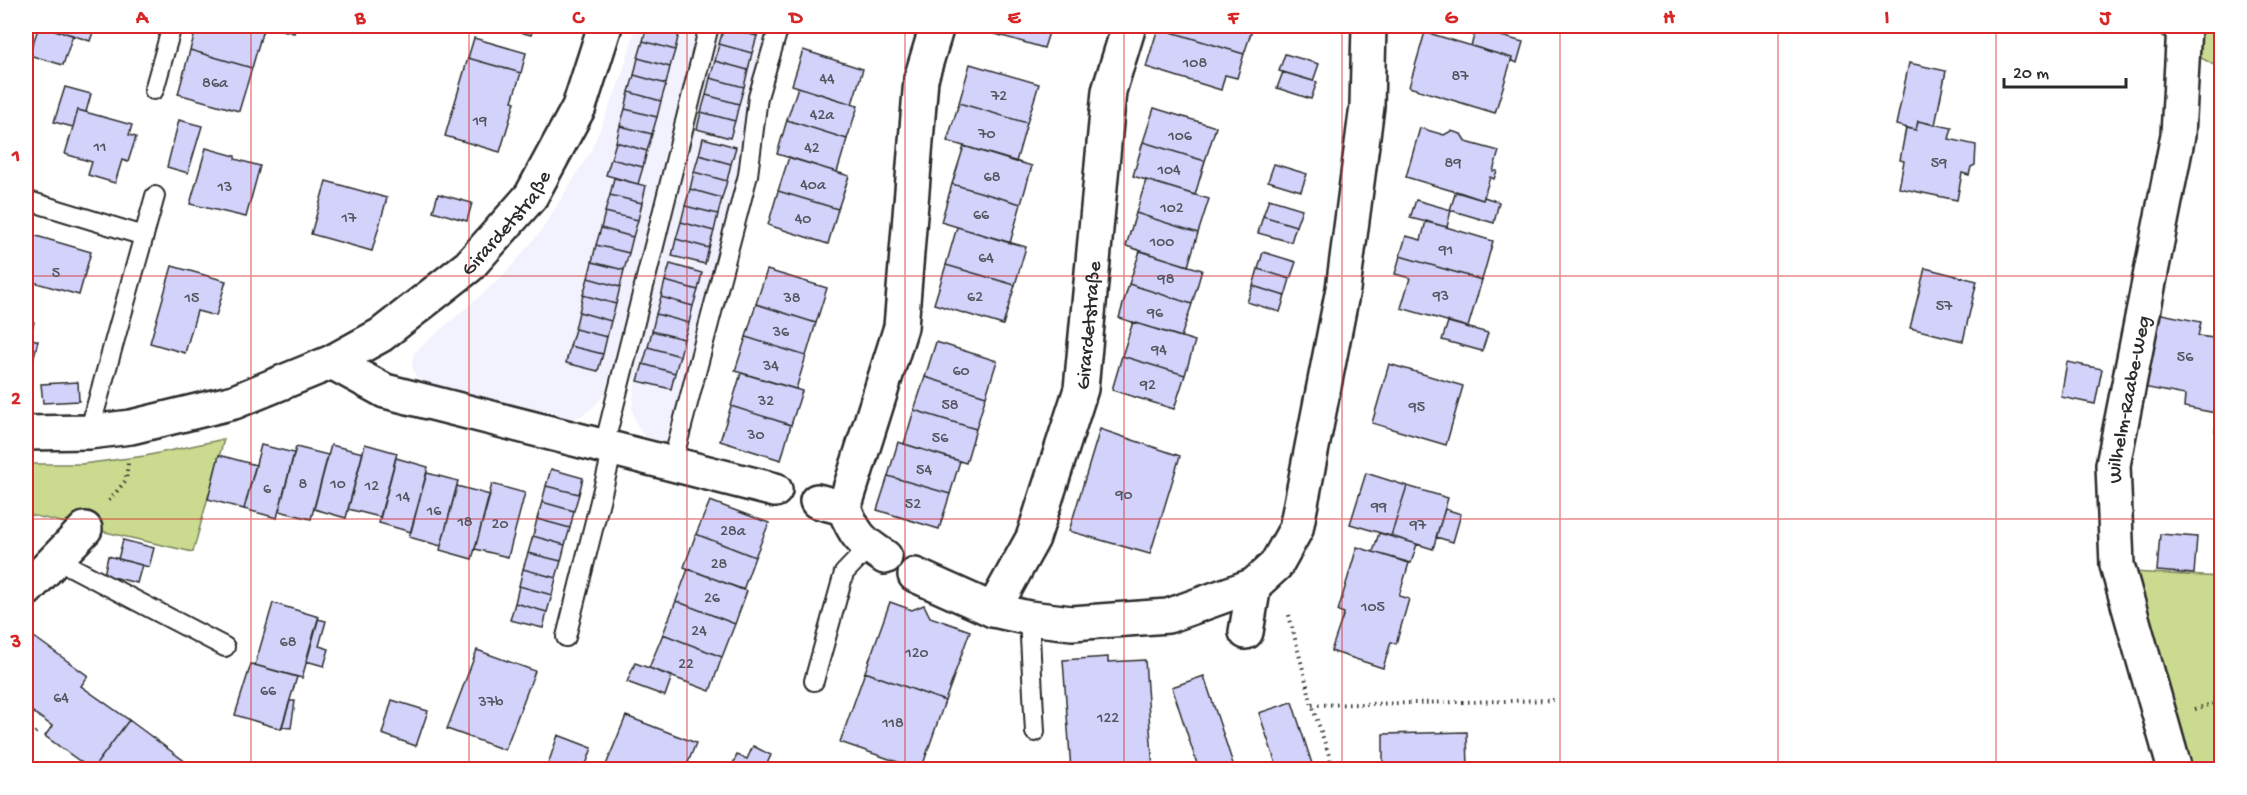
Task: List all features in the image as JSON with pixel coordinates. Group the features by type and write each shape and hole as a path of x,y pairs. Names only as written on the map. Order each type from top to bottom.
{"street":[{"name":"Girardetstraße","path":"26,433 89,432 131,427 234,402 332,362 381,335 470,267 531,196 579,107 606,26"},
{"path":"877,552 854,534 830,505 901,327 921,79 937,26"},
{"name":"Girardetstraße","path":"993,610 1033,538 1081,389 1109,91 1129,26"},
{"path":"1246,632 1265,575 1296,529 1343,289 1367,106 1370,26"},
{"name":"Wilhelm-Raabe-Weg","path":"2175,770 2117,565 2113,465 2178,135 2184,26"},
{"path":"332,362 386,391 776,490"},
{"path":"26,590 85,529"},
{"path":"915,574 993,610 1029,618 1072,623 1168,616 1265,575"}],"lane":[{"path":"154,90 172,26"},
{"path":"566,637 709,26"},
{"path":"672,464 748,175 758,97 777,33"},
{"path":"89,432 155,196"},
{"path":"26,200 144,236"},
{"path":"814,681 844,573 877,552"},
{"path":"56,559 225,647"},
{"path":"1029,618 1035,732"}],"path":[{"path":"1265,575 1334,770"},
{"path":"1312,705 1557,700"},
{"path":"26,741 36,732"}],"shaded area":[{"path":"636,26 769,26 747,109 738,173 665,450 646,439 636,424 632,409 635,380 610,373 605,393 596,405 583,415 569,420 550,420 436,390 416,377 412,365 414,353 504,275 541,231 591,151 621,78"}],"green space":[{"path":"2144,26 2221,26 2221,69"},
{"path":"224,439 193,552 26,514 26,464 82,464 145,456"},
{"path":"2132,572 2221,577 2221,769 2193,769"}],"building":[{"path":"39,26 73,35 63,65 29,55"},
{"path":"44,26 95,26 90,41"},
{"path":"197,26 264,26 252,68 190,50"},
{"path":"267,26 296,26 294,33"},
{"path":"498,26 534,26 531,35"},
{"path":"647,26 679,33 675,50 643,41"},
{"path":"650,26 682,26 679,33"},
{"path":"725,26 760,26 757,36"},
{"path":"983,26 1051,26 1044,48 981,30"},
{"path":"1159,26 1241,26 1252,30 1244,54 1158,28"},
{"path":"724,27 757,36 752,53 719,44"},
{"path":"1158,28 1244,54 1237,78 1225,75 1221,90 1146,67"},
{"path":"1476,29 1523,42 1517,63 1511,60 1512,58 1471,46"},
{"path":"1425,32 1512,58 1495,113 1409,87"},
{"path":"474,38 526,53 521,73 468,58"},
{"path":"643,41 675,50 670,67 638,58"},
{"path":"719,44 752,53 748,70 715,61"},
{"path":"190,50 252,68 239,111 178,94"},
{"path":"803,50 863,69 852,104 792,85"},
{"path":"1285,54 1319,64 1313,81 1279,71"},
{"path":"468,58 521,73 500,152 445,136"},
{"path":"638,58 670,67 666,84 634,75"},
{"path":"715,61 748,70 744,87 710,78"},
{"path":"1909,63 1946,71 1935,125 1918,121 1916,130 1896,125"},
{"path":"970,64 1039,84 1027,123 959,103"},
{"path":"1283,72 1317,82 1311,99 1277,88"},
{"path":"634,75 666,84 661,101 629,92"},
{"path":"710,78 744,87 739,104 706,95"},
{"path":"65,87 91,94 86,112 78,110 73,127 54,122"},
{"path":"798,87 858,106 847,139 787,120"},
{"path":"629,92 661,101 657,117 625,109"},
{"path":"706,95 739,104 735,121 701,112"},
{"path":"959,103 1027,123 1016,162 947,141"},
{"path":"1154,108 1216,127 1205,161 1143,142"},
{"path":"625,109 657,117 652,134 620,126"},
{"path":"78,110 132,125 129,135 136,137 128,162 122,160 115,183 88,175 92,162 65,154"},
{"path":"701,112 735,121 730,138 697,129"},
{"path":"179,120 202,126 188,173 167,167"},
{"path":"787,120 847,139 837,172 777,154"},
{"path":"1918,121 1952,128 1949,139 1976,145 1975,165 1971,167 1969,175 1962,173 1957,200 1899,188 1904,161 1900,160 1906,128 1916,130"},
{"path":"620,126 652,134 647,151 616,142"},
{"path":"1420,128 1444,135 1451,131 1461,134 1466,142 1499,151 1493,171 1497,171 1494,179 1490,177 1483,200 1406,177"},
{"path":"703,138 736,147 731,164 699,155"},
{"path":"616,142 647,151 643,167 611,159"},
{"path":"1143,142 1205,161 1195,195 1133,176"},
{"path":"964,146 1032,166 1021,204 952,184"},
{"path":"206,148 260,166 246,217 190,204"},
{"path":"699,155 731,164 727,181 694,172"},
{"path":"789,157 849,176 838,209 778,191"},
{"path":"611,159 643,167 638,184 606,175"},
{"path":"1274,164 1307,174 1301,191 1268,181"},
{"path":"694,172 727,181 722,198 690,189"},
{"path":"614,178 646,186 642,203 610,195"},
{"path":"1146,180 1209,199 1198,233 1136,213"},
{"path":"326,181 387,198 372,251 311,234"},
{"path":"952,184 1021,204 1010,243 941,222"},
{"path":"690,189 722,198 718,214 685,206"},
{"path":"778,191 838,209 828,244 768,225"},
{"path":"1456,191 1483,200 1484,197 1499,202 1494,223 1450,210"},
{"path":"438,194 472,203 467,221 433,211"},
{"path":"610,195 642,203 638,220 605,212"},
{"path":"1269,199 1302,209 1296,226 1263,216"},
{"path":"1416,200 1451,210 1447,227 1410,218"},
{"path":"685,206 718,214 714,231 681,222"},
{"path":"605,212 638,220 633,237 601,228"},
{"path":"1136,213 1198,233 1188,266 1126,246"},
{"path":"1263,216 1296,226 1291,242 1258,233"},
{"path":"1426,221 1493,241 1482,280 1400,256 1406,236 1421,240"},
{"path":"681,222 714,231 709,248 676,239"},
{"path":"957,227 1026,247 1015,285 946,265"},
{"path":"601,228 633,237 629,253 596,245"},
{"path":"33,235 91,252 79,295 26,280 26,263"},
{"path":"676,239 709,248 705,264 672,256"},
{"path":"596,245 629,253 624,270 592,262"},
{"path":"1140,251 1202,270 1192,304 1129,284"},
{"path":"1263,252 1296,262 1290,279 1258,269"},
{"path":"1400,256 1482,280 1468,327 1401,308 1410,278 1395,274"},
{"path":"592,262 624,270 620,287 588,278"},
{"path":"670,264 702,273 698,290 665,281"},
{"path":"946,265 1015,285 1003,325 934,304"},
{"path":"172,266 226,281 216,316 197,311 185,353 150,343"},
{"path":"1925,268 1977,281 1963,341 1910,328"},
{"path":"1258,269 1290,279 1285,296 1253,286"},
{"path":"767,270 827,288 816,323 756,304"},
{"path":"588,278 620,287 616,304 583,295"},
{"path":"665,281 698,290 693,306 661,297"},
{"path":"1129,284 1192,304 1181,337 1119,318"},
{"path":"1253,286 1285,296 1280,312 1247,302"},
{"path":"583,295 616,304 611,321 579,312"},
{"path":"661,297 693,306 689,323 656,314"},
{"path":"756,304 816,323 806,356 746,337"},
{"path":"579,312 611,321 607,337 575,329"},
{"path":"2157,313 2201,322 2198,336 2222,339 2222,372 2216,413 2184,407 2185,395 2143,387"},
{"path":"656,314 689,323 684,339 652,331"},
{"path":"26,320 34,322 30,338 38,341 32,364 26,362"},
{"path":"1133,322 1195,341 1185,375 1122,356"},
{"path":"1448,322 1488,333 1482,351 1442,340"},
{"path":"575,329 607,337 603,354 570,346"},
{"path":"652,331 684,339 680,356 648,347"},
{"path":"746,337 806,356 796,389 735,371"},
{"path":"936,342 997,361 986,396 925,377"},
{"path":"570,346 603,354 598,371 566,363"},
{"path":"648,347 680,356 675,373 643,364"},
{"path":"1122,356 1185,375 1174,409 1112,390"},
{"path":"2067,362 2102,369 2095,404 2061,397"},
{"path":"643,364 675,373 671,389 638,381"},
{"path":"1389,364 1463,386 1446,445 1372,423"},
{"path":"2222,372 2222,432 2215,432"},
{"path":"741,373 802,391 791,425 731,406"},
{"path":"925,377 986,396 976,429 914,410"},
{"path":"78,382 79,401 43,403 41,384"},
{"path":"731,406 791,425 781,460 720,441"},
{"path":"914,410 976,429 966,463 904,444"},
{"path":"1100,429 1180,456 1150,554 1069,531"},
{"path":"898,442 960,461 950,494 888,476"},
{"path":"365,444 397,453 380,517 348,509"},
{"path":"261,445 294,453 277,518 244,509"},
{"path":"331,445 363,453 346,518 314,509"},
{"path":"296,447 328,455 311,519 279,511"},
{"path":"219,455 256,465 244,509 208,499"},
{"path":"396,458 428,467 411,532 379,523"},
{"path":"551,469 583,478 579,494 546,486"},
{"path":"427,473 458,481 441,546 409,537"},
{"path":"1366,473 1407,486 1391,536 1350,524"},
{"path":"888,476 950,494 939,529 877,510"},
{"path":"492,484 525,493 508,557 475,549"},
{"path":"457,486 490,495 472,559 440,550"},
{"path":"546,486 579,494 574,511 542,502"},
{"path":"1407,486 1448,498 1433,549 1391,536"},
{"path":"710,501 769,523 755,557 696,534"},
{"path":"542,502 574,511 570,528 537,519"},
{"path":"1445,509 1461,514 1453,542 1436,537"},
{"path":"537,519 570,528 565,545 533,536"},
{"path":"1379,533 1417,544 1411,563 1373,552"},
{"path":"696,534 755,557 743,590 684,567"},
{"path":"2160,534 2197,537 2194,574 2157,571"},
{"path":"533,536 565,545 561,561 528,553"},
{"path":"123,540 154,548 149,567 118,559"},
{"path":"1357,547 1409,563 1399,596 1409,599 1396,644 1391,642 1383,668 1331,651 1344,613 1338,611"},
{"path":"528,553 561,561 556,578 523,569"},
{"path":"108,556 142,565 137,583 104,575"},
{"path":"523,569 556,578 552,595 519,586"},
{"path":"688,569 747,591 735,624 676,601"},
{"path":"519,586 552,595 547,612 515,603"},
{"path":"676,601 735,624 722,657 663,634"},
{"path":"890,602 912,610 924,605 930,617 970,631 945,701 865,672"},
{"path":"273,603 319,617 302,678 255,665"},
{"path":"515,603 547,612 543,628 510,620"},
{"path":"318,619 326,621 319,646 329,649 324,666 306,661"},
{"path":"30,634 88,676 81,686 129,720 92,770 45,736 52,726 26,707 26,640"},
{"path":"663,634 722,657 710,691 649,668"},
{"path":"477,650 535,671 505,750 447,729"},
{"path":"1108,657 1108,662 1145,660 1153,770 1071,770 1063,660"},
{"path":"635,663 672,676 665,696 627,682"},
{"path":"251,664 297,677 281,729 235,715"},
{"path":"865,672 945,701 921,770 840,742"},
{"path":"1204,676 1235,770 1199,770 1172,687"},
{"path":"392,700 428,711 416,746 382,734"},
{"path":"290,701 295,701 291,728 282,727"},
{"path":"1292,702 1314,770 1278,770 1259,713"},
{"path":"626,716 696,743 685,770 604,770"},
{"path":"129,720 187,763 182,770 92,770"},
{"path":"1467,732 1468,770 1383,770 1383,734"},
{"path":"558,735 592,748 584,770 546,770"},
{"path":"753,746 771,755 764,770 730,770 737,755 747,759"}]}
